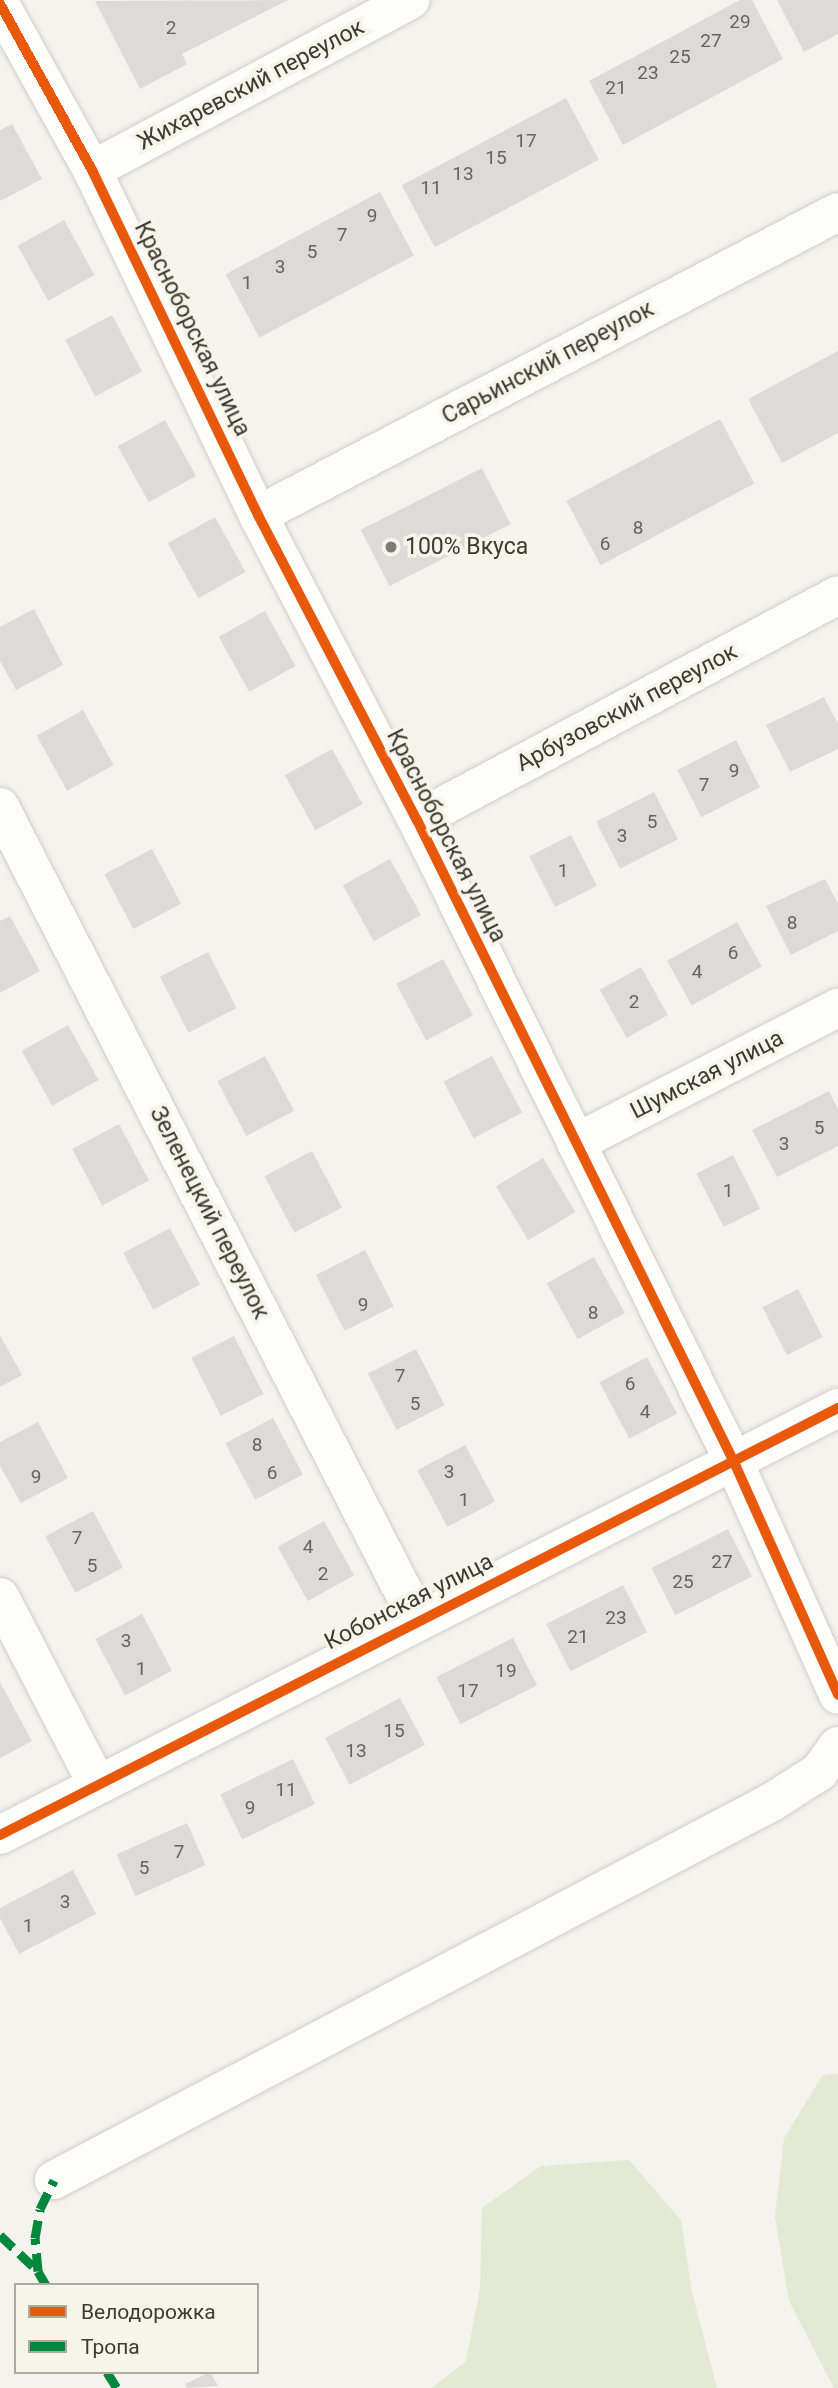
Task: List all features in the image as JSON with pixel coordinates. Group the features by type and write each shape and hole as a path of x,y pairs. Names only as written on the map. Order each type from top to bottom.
{"street":[{"name":"Жихаревский переулок","path":"92,170 411,0"},
{"name":"Красноборская улица","path":"0,4 92,170 258,514 416,820 734,1462 838,1695"},
{"name":"Сарьинский переулок","path":"258,514 838,212"},
{"name":"Арбузовский переулок","path":"416,820 838,596"},
{"name":"Зеленецкий переулок","path":"0,807 418,1620"},
{"name":"Шумская улица","path":"576,1143 838,1008"},
{"name":"Кобонская улица","path":"0,1835 838,1408"},
{"path":"0,1597 97,1784"},
{"path":"54,2180 772,1802 819,1772 838,1746"}],"green space":[{"path":"838,2074 838,2388 834,2388 789,2301 775,2217 784,2138 823,2075"},
{"path":"629,2160 681,2220 692,2292 717,2388 432,2388 466,2361 480,2289 482,2208 541,2166"}],"building":[{"path":"288,0 182,54 187,64 140,89 95,1"},
{"path":"740,0 752,0 783,59 623,145 589,81"},
{"path":"777,0 838,0 838,34 804,52"},
{"path":"566,98 599,160 435,247 402,185"},
{"path":"12,124 42,179 0,201 0,130"},
{"path":"380,192 414,256 259,338 225,274"},
{"path":"64,220 95,275 48,301 18,246"},
{"path":"112,315 142,372 95,396 65,340"},
{"path":"838,351 838,433 782,463 748,399"},
{"path":"720,419 754,483 601,565 566,501"},
{"path":"165,420 196,476 149,502 118,446"},
{"path":"482,468 511,524 389,586 361,530"},
{"path":"215,517 246,572 198,598 168,543"},
{"path":"34,609 63,665 16,690 0,661 0,627"},
{"path":"265,611 296,666 249,692 219,637"},
{"path":"824,697 838,724 838,749 790,772 766,725"},
{"path":"83,710 114,765 67,791 37,736"},
{"path":"736,740 760,787 701,817 677,770"},
{"path":"332,749 363,804 315,830 285,775"},
{"path":"654,792 678,839 620,869 596,822"},
{"path":"571,835 597,886 555,907 529,856"},
{"path":"152,849 181,904 133,929 104,874"},
{"path":"390,859 421,915 374,941 343,885"},
{"path":"825,879 838,904 838,931 791,955 766,906"},
{"path":"10,916 40,971 0,993 0,921"},
{"path":"737,922 762,967 692,1005 667,961"},
{"path":"208,952 237,1008 188,1033 160,977"},
{"path":"443,959 473,1016 426,1040 396,984"},
{"path":"641,967 668,1015 627,1038 600,990"},
{"path":"68,1025 99,1080 52,1106 22,1051"},
{"path":"265,1056 294,1111 246,1136 217,1081"},
{"path":"492,1056 522,1113 473,1138 443,1082"},
{"path":"829,1091 838,1109 838,1146 777,1177 752,1130"},
{"path":"119,1124 149,1181 102,1205 72,1149"},
{"path":"312,1151 342,1208 294,1233 264,1176"},
{"path":"733,1155 760,1208 724,1227 696,1174"},
{"path":"543,1158 575,1212 528,1240 496,1186"},
{"path":"170,1228 200,1285 153,1309 123,1253"},
{"path":"365,1250 394,1306 345,1331 316,1275"},
{"path":"594,1257 625,1313 578,1339 547,1283"},
{"path":"798,1289 823,1337 787,1355 762,1307"},
{"path":"0,1335 22,1375 0,1387"},
{"path":"234,1336 264,1394 221,1416 191,1358"},
{"path":"416,1349 445,1405 396,1430 368,1374"},
{"path":"647,1357 677,1414 629,1439 599,1382"},
{"path":"273,1418 303,1475 255,1500 225,1443"},
{"path":"38,1422 68,1478 21,1503 0,1466 0,1442"},
{"path":"465,1445 495,1502 447,1527 417,1470"},
{"path":"93,1511 123,1568 75,1593 45,1536"},
{"path":"324,1521 354,1575 308,1601 278,1547"},
{"path":"728,1529 752,1576 675,1615 651,1568"},
{"path":"623,1585 647,1632 570,1671 546,1624"},
{"path":"142,1614 172,1671 125,1695 95,1639"},
{"path":"513,1638 537,1685 460,1724 436,1677"},
{"path":"0,1682 32,1741 0,1758"},
{"path":"400,1698 425,1745 350,1785 325,1738"},
{"path":"293,1759 315,1804 242,1839 220,1795"},
{"path":"187,1823 206,1865 135,1896 117,1854"},
{"path":"73,1870 96,1914 19,1954 0,1918 0,1908"},
{"path":"211,2374 218,2386 187,2388 185,2384"}],"marked path":[{"path":"45,2283 38,2271 35,2238 40,2209 54,2180"},
{"path":"0,2235 38,2271"},
{"path":"108,2374 117,2388"}],"cycle path":[{"path":"0,4 92,170 258,515 417,820 734,1462 838,1695"},
{"path":"0,1835 838,1408"}],"place":[{"name":"100% Вкуса","path":"391,547"}]}
